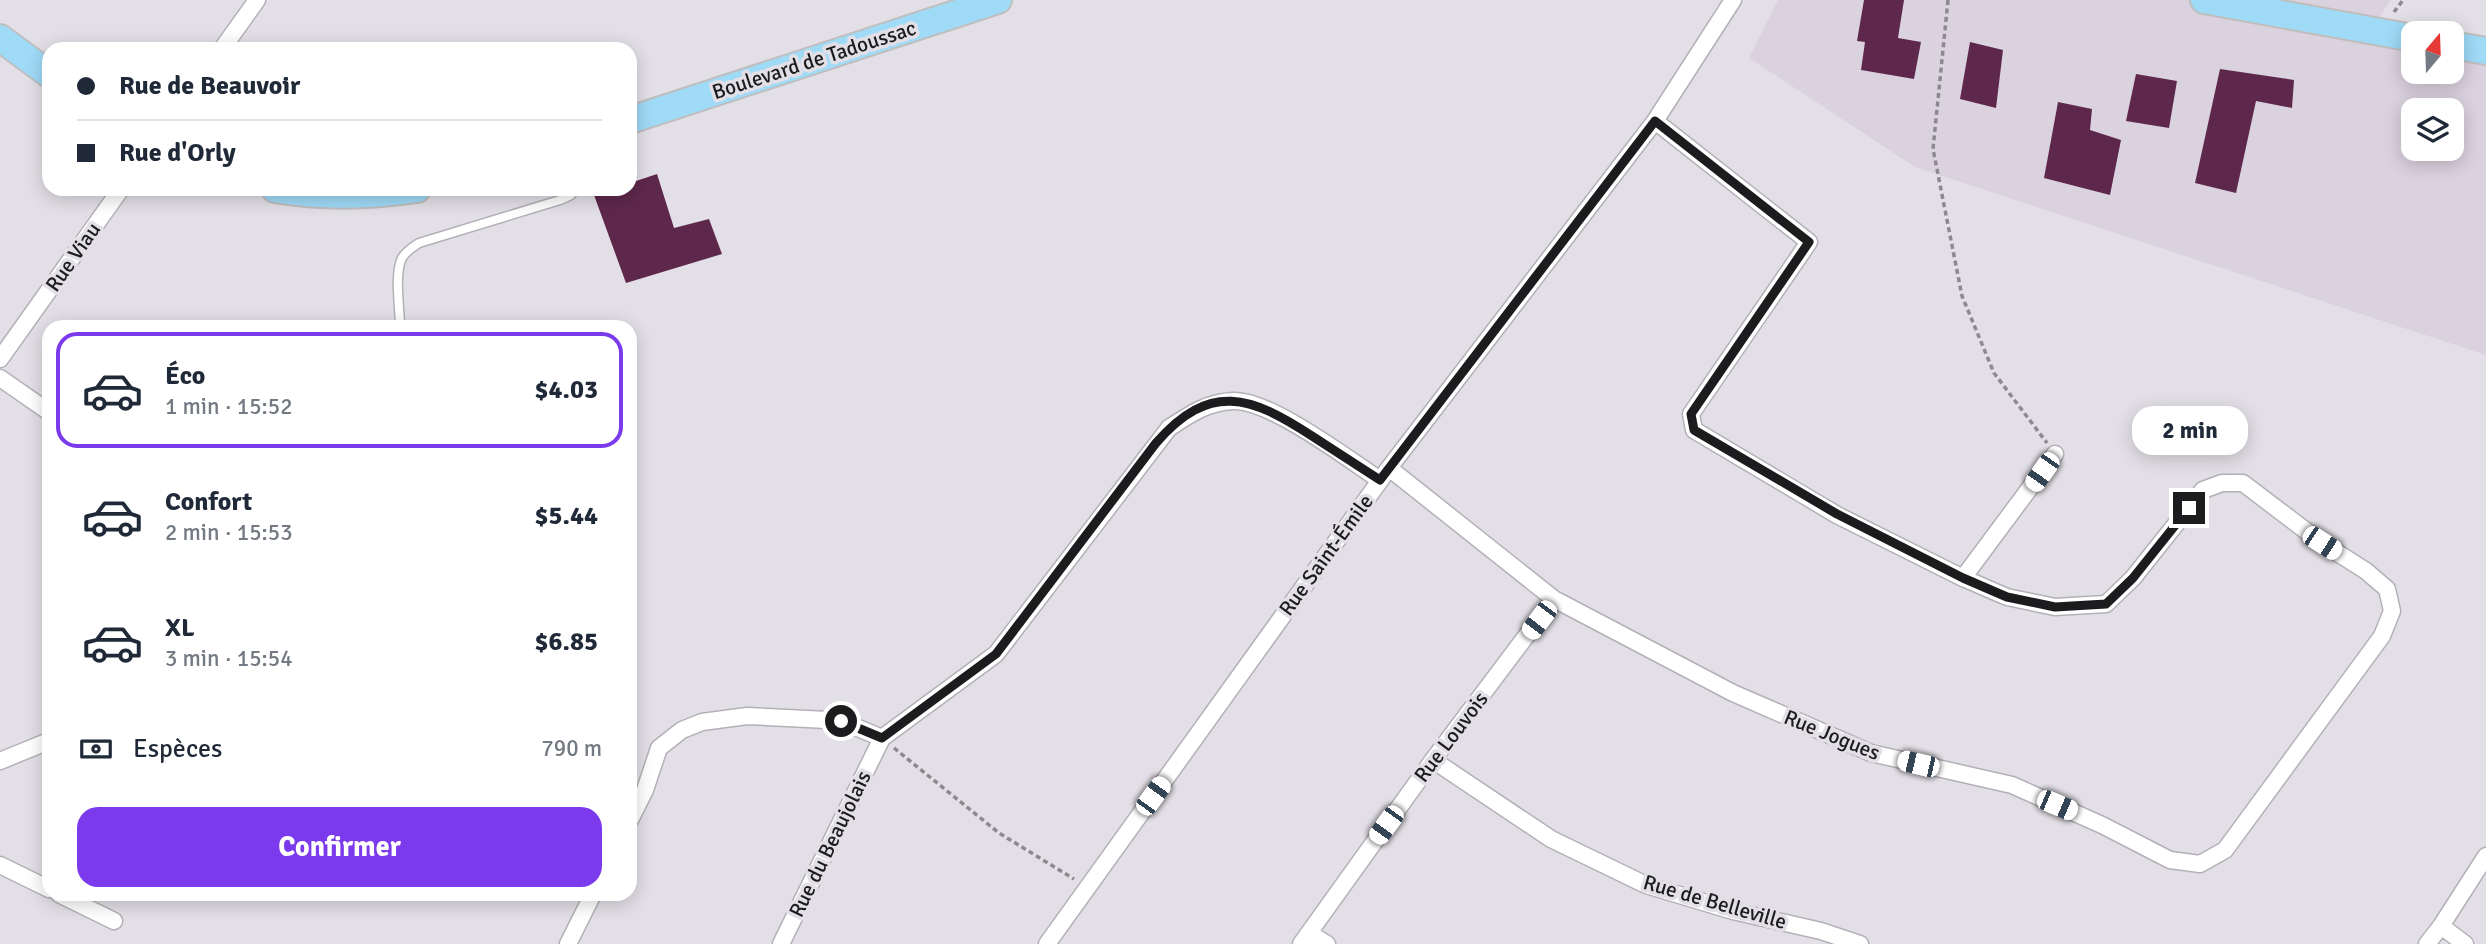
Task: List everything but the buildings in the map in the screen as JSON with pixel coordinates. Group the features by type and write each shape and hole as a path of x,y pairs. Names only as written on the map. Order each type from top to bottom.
{"main road":[{"name":"Boulevard de Tadoussac","path":"637,118 998,0"},
{"path":"2204,0 2401,36"},
{"path":"1,40 42,69"},
{"path":"2464,47 2486,51"}],"street":[{"path":"227,42 257,0"},
{"name":"Rue Saint-Émile","path":"1047,944 1384,474 1655,121 1733,0"},
{"name":"Rue Jogues","path":"1384,474 1554,599 1733,693 1871,753 2012,785 2102,825 2169,860 2200,864 2225,850 2382,636 2392,611 2387,589 2243,483 2222,483 2203,490 2133,578 2106,604 2055,607 2007,597 1963,578 1837,514 1694,430 1691,414 1809,242 1655,121"},
{"name":"Rue Viau","path":"0,359 116,196"},
{"path":"0,378 42,407"},
{"name":"Rue du Beaujolais","path":"781,944 882,738 996,654 1169,428 1199,408 1236,401 1252,403 1278,414 1384,474"},
{"path":"1963,578 2055,453"},
{"name":"Rue Louvois","path":"1305,938 1433,760 1554,599"},
{"path":"637,806 659,748 682,730 702,722 747,716 841,721 882,738"},
{"path":"0,761 42,744"},
{"name":"Rue de Belleville","path":"1433,760 1551,839 1646,885 1733,911 1821,931 1860,944"},
{"path":"2427,944 2486,856"},
{"path":"0,865 42,886"},
{"path":"73,901 114,921"},
{"path":"568,944 590,901"},
{"path":"2441,926 2465,944"},
{"path":"1305,938 1327,944"}],"lane":[{"path":"400,320 399,269 408,251 419,243 568,196"}],"path":[{"path":"1948,0 1933,149 1962,296 1994,373 2055,453"},
{"path":"882,738 999,834 1088,887"}],"shaded area":[{"path":"1778,0 2391,0 2378,19 2401,23 2401,84 2464,84 2464,34 2486,38 2486,355 1915,167 1749,58"}],"route":[{"path":"841,721 882,738 996,654 1156,443 1169,428 1199,408 1236,401 1252,403 1278,414 1380,480 1655,121 1809,242 1691,414 1694,430 1837,514 1943,570 2007,597 2055,607 2106,604 2133,578 2189,508"}]}
